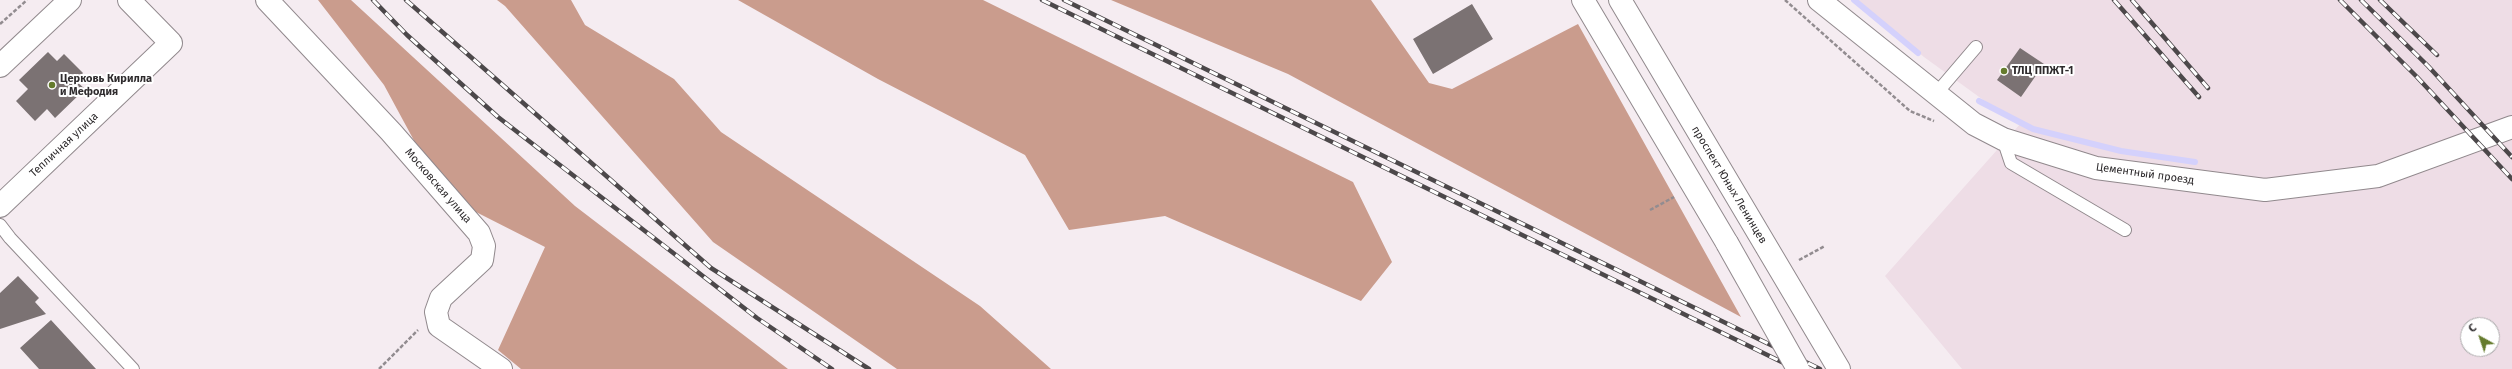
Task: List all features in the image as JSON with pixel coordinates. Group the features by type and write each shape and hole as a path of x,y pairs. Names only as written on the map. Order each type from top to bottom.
{"street":[{"path":"0,66 69,0"},
{"name":"Тепличная улица","path":"0,206 172,43 129,0"},
{"name":"Московская улица","path":"267,0 391,132 479,233 484,246 482,260 441,298 436,312"},
{"path":"1583,0 1727,243 1798,369"},
{"name":"проспект Юных Ленинцев","path":"1620,0 1787,263 1839,369"},
{"name":"Цементный проезд","path":"1819,0 1935,95 1974,124 2003,139 2096,168 2265,190 2378,176 2512,127"},
{"path":"436,312 439,326 501,369"}],"lane":[{"path":"1935,95 1976,47"},
{"path":"2003,139 2011,163 2125,230"},
{"path":"0,225 133,369"}],"path":[{"path":"0,24 27,0"},
{"path":"1650,210 1674,197"},
{"path":"1787,263 1825,246"},
{"path":"379,369 436,312"}],"shaded area":[{"path":"318,0 351,0 575,206 788,369 521,369 498,350 545,247 474,211 424,159 384,85"},
{"path":"497,0 571,0 585,25 674,79 721,132 980,306 1051,369 897,369 713,242 505,6"},
{"path":"738,0 983,0 1353,182 1392,262 1361,301 1165,216 1069,230 1025,155 878,79"},
{"path":"1111,0 1371,0 1429,83 1452,89 1578,24 1741,317 1288,74"},
{"path":"1855,0 2512,0 2512,369 1962,369 1885,276 2021,123 2004,115 1924,57"}],"building":[{"path":"1472,4 1493,39 1433,74 1413,39"},
{"path":"2020,48 2044,64 2021,97 1997,80"},
{"name":"Церковь Кирилла и Мефодия","path":"48,52 57,61 64,54 83,73 76,81 85,89 55,118 47,109 35,121 16,101 28,89 19,80"},
{"path":"18,276 39,298 35,302 46,314 0,329 0,293"},
{"path":"51,320 96,369 39,369 20,348"}],"waterway":[{"path":"1854,0 1918,53"},
{"path":"1979,101 2033,129 2121,151 2195,162"}],"railway":[{"path":"373,0 407,35 498,117 757,318 832,369"},
{"path":"406,0 711,268 869,369"},
{"path":"1042,0 1796,369"},
{"path":"1064,0 1820,369"},
{"path":"2114,0 2199,97"},
{"path":"2132,0 2208,88"},
{"path":"2340,0 2417,77 2512,179"},
{"path":"2361,0 2428,66 2512,157"},
{"path":"2380,0 2437,55"}],"place":[{"name":"ТЛЦ ППЖТ-1","path":"2004,71"},
{"name":"Церковь Кирилла и Мефодия","path":"52,85"}]}
